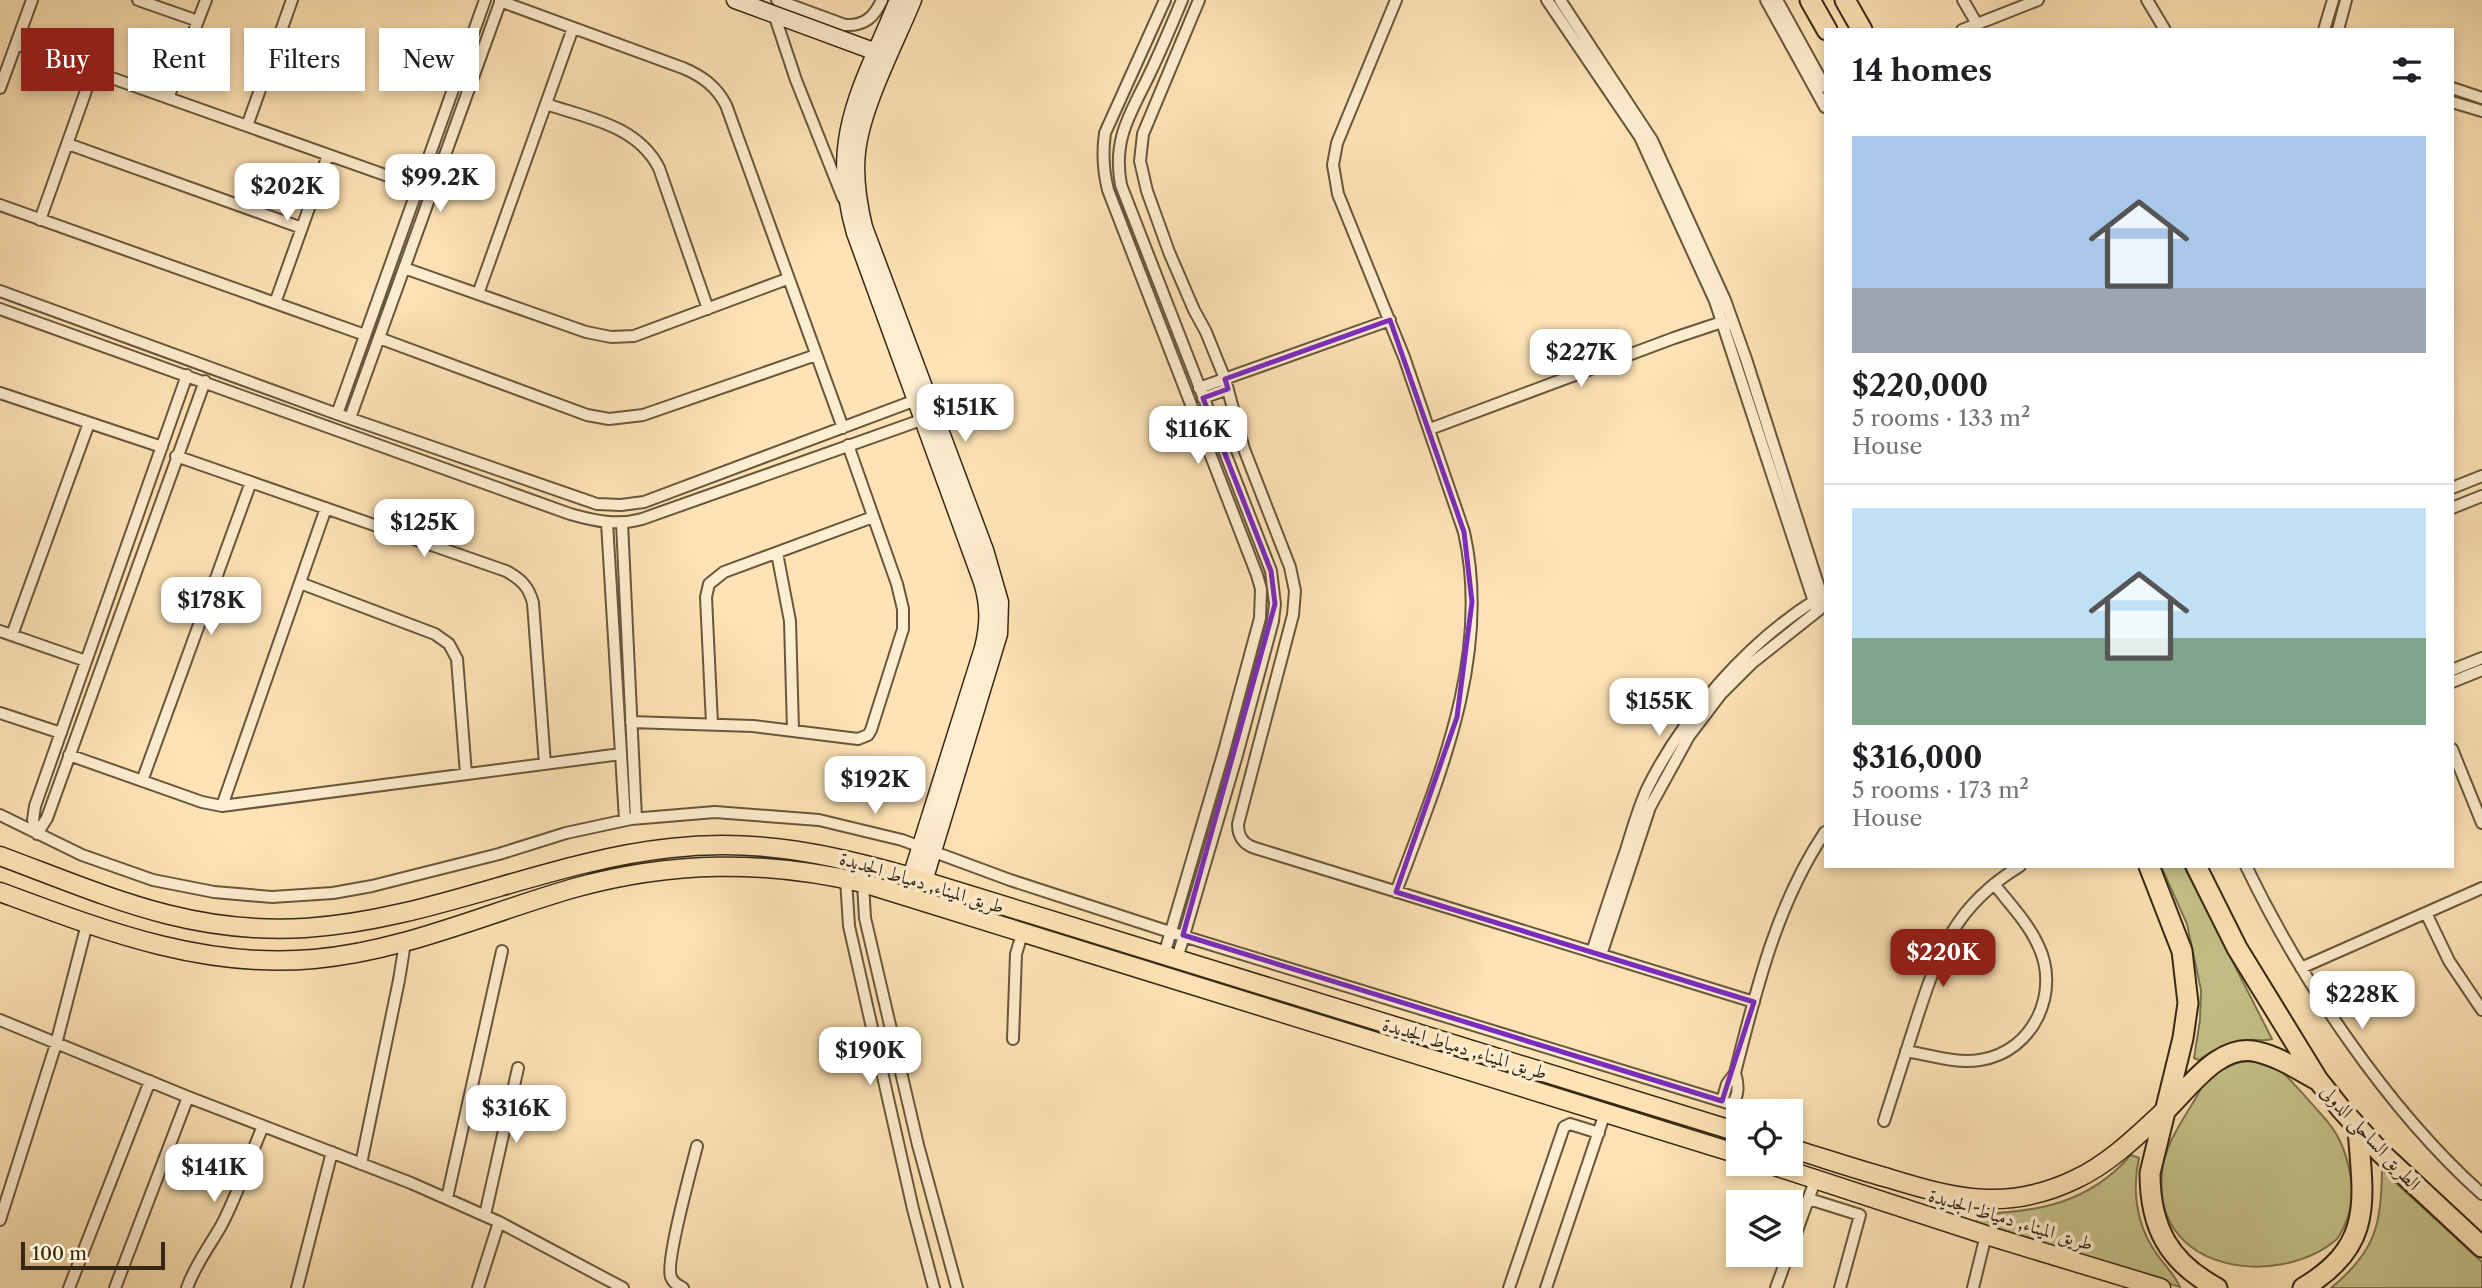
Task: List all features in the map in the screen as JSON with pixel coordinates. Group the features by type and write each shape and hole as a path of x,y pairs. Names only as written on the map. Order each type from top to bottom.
{"highway":[{"path":"1810,0 1826,28"},
{"path":"1845,0 1861,28"},
{"path":"2150,868 2182,951 2188,986 2187,1020 2150,1173 2150,1195 2154,1217 2165,1241 2179,1261 2198,1278 2217,1288"},
{"name":"الطريق الساحلى الدولى","path":"2197,868 2242,957 2318,1080 2358,1129 2482,1248"},
{"path":"2165,1110 2210,1067 2236,1051 2259,1052 2318,1080"},
{"path":"2303,1288 2333,1266 2349,1244 2360,1218 2363,1181 2358,1129"}],"main road":[{"name":"طريق الميناء, دمياط الجديدة","path":"0,856 159,914 259,928 304,928 377,918 570,868 671,848 720,844 769,846 818,853 917,879 1726,1128"},
{"name":"طريق الميناء, دمياط الجديدة","path":"0,892 155,946 206,955 272,961 350,955 405,943 573,888 621,877 668,869 717,865 765,867 854,881 1726,1150"},
{"path":"1267,1009 1275,1000 1273,988"},
{"path":"1286,1014 1284,1001 1292,994"},
{"name":"طريق الميناء, دمياط الجديدة","path":"1803,1152 1947,1196 1991,1200 2013,1198 2038,1193 2078,1179 2119,1152 2165,1110"},
{"name":"طريق الميناء, دمياط الجديدة","path":"1803,1174 1986,1235 2161,1288"}],"street":[{"path":"0,88 32,0"},
{"path":"138,0 198,21"},
{"path":"168,98 206,0"},
{"path":"247,126 292,0"},
{"path":"337,414 485,0"},
{"path":"350,418 501,0 692,72 717,90 726,105 842,428"},
{"path":"735,0 776,7 845,25 855,25 872,18 882,0"},
{"path":"898,0 861,129 856,178 864,227 949,472"},
{"path":"847,208 844,155 847,129 855,103 913,0"},
{"path":"1165,0 1105,133 1103,171 1257,575 1261,604 1260,618 1224,751 1170,932 1170,957"},
{"path":"1170,957 1183,936 1237,755 1273,621 1275,604 1271,571 1121,185 1118,170 1120,138 1182,0"},
{"path":"1199,0 1143,134 1140,161 1147,191 1169,252 1209,338 1226,384 1244,449 1290,567 1294,591 1293,615 1238,824 1240,837 1249,846 1754,1002"},
{"path":"1396,0 1337,143 1333,164 1338,194 1390,320 1430,429 1467,544 1472,586 1471,633 1465,680 1451,739 1396,892"},
{"path":"1547,0 1644,145 1723,323 1821,602"},
{"path":"1560,0 1657,147 1735,326 1821,602"},
{"path":"1766,0 1824,105"},
{"path":"1777,0 1824,85"},
{"path":"1963,0 1977,24"},
{"path":"1967,28 2038,0"},
{"path":"2147,0 2164,28"},
{"path":"2325,28 2333,0"},
{"path":"2339,28 2346,0"},
{"path":"776,7 883,54"},
{"path":"776,7 820,144 847,208 916,400 996,587 1001,618 995,649 917,879"},
{"path":"478,294 573,28"},
{"path":"16,44 21,46"},
{"path":"114,79 418,187"},
{"path":"2454,89 2482,98"},
{"path":"40,220 86,91"},
{"path":"2454,103 2482,111"},
{"path":"546,104 624,131 650,152 659,168 708,309"},
{"path":"68,144 302,228"},
{"path":"275,303 328,155"},
{"path":"0,205 365,335"},
{"path":"404,268 586,332 611,337 634,336 787,279"},
{"path":"0,290 337,414 585,501 609,505 644,502 916,400"},
{"path":"0,309 187,374 570,514 607,523 642,519 924,419"},
{"path":"1201,393 1390,320"},
{"path":"1430,429 1674,338 1723,323 1735,326"},
{"path":"379,338 587,415 609,419 643,415 816,355"},
{"path":"37,834 33,813 187,374"},
{"path":"37,834 47,818 205,381"},
{"path":"0,393 162,447"},
{"path":"12,635 89,423"},
{"path":"631,722 793,730 858,739 868,735 903,629 903,619 900,595 848,445"},
{"path":"176,456 515,576 527,587 533,603 545,764"},
{"path":"2454,487 2482,476"},
{"path":"142,781 251,482"},
{"path":"2454,507 2482,496"},
{"path":"222,806 326,508"},
{"path":"712,724 707,590 718,575 873,517"},
{"path":"607,523 621,754 630,819"},
{"path":"622,523 631,722 630,819"},
{"path":"777,553 790,621 793,730"},
{"path":"300,583 435,634 449,644 457,659 466,774"},
{"path":"1596,953 1650,807 1689,736 1736,678 1821,602"},
{"path":"0,631 86,661"},
{"path":"2454,669 2482,657"},
{"path":"2454,681 2482,670"},
{"path":"0,713 61,733"},
{"path":"69,755 202,802 222,806 621,754"},
{"path":"2454,755 2482,823"},
{"path":"0,815 103,864 153,880 214,892 272,897 332,893 372,886 499,854 566,833 630,819 715,812 786,816 858,828 927,849 1010,880 1170,932 1722,1101 1727,1084 1735,1073 1770,949 1797,882 1824,834"},
{"path":"1884,1121 1933,968 1945,942 1975,901 2017,868"},
{"path":"2247,868 2301,968 2339,1026 2398,1104 2482,1194"},
{"path":"854,881 847,915 851,936 913,1209 934,1288"},
{"path":"854,881 918,1145 957,1288"},
{"path":"1906,1051 1959,1061 1981,1060 2013,1047 2034,1025 2044,1005 2047,984 2045,962 2038,943 1994,884"},
{"path":"2301,968 2482,888"},
{"path":"2426,914 2449,961 2482,1010"},
{"path":"0,1220 57,1044 87,924"},
{"path":"1013,1039 1016,954 1022,933"},
{"path":"361,1164 405,943"},
{"path":"447,1198 502,951"},
{"path":"0,1020 187,1097 447,1198 499,1222 623,1288"},
{"path":"485,1215 517,1068"},
{"path":"69,1288 150,1082"},
{"path":"115,1288 187,1097"},
{"path":"1546,1288 1605,1113"},
{"path":"1509,1288 1563,1129 1570,1124 1599,1133"},
{"path":"187,1288 200,1258 233,1201 263,1126"},
{"path":"683,1288 673,1281 670,1272 680,1210 697,1146"},
{"path":"297,1288 332,1152"},
{"path":"1803,1215 1816,1178"},
{"path":"1809,1199 1860,1215 1840,1288"},
{"path":"478,1288 499,1222"},
{"path":"1973,1288 1986,1235"},
{"path":"1776,1288 1784,1267"}],"highlighted area":[{"path":"1390,320 1464,532 1472,602 1457,717 1396,892 1754,1002 1722,1101 1183,935 1275,604 1271,571 1203,398 1228,389 1225,379"}],"shaded area":[{"path":"2162,868 2185,868 2272,1039 2235,1042 2199,1060 2194,1058 2201,990 2187,924"},
{"path":"2236,1055 2268,1060 2279,1069 2332,1127 2348,1164 2352,1190 2351,1207 2337,1239 2313,1254 2285,1264 2254,1267 2225,1263 2198,1252 2177,1233 2164,1207 2162,1173 2170,1143 2210,1073"},
{"path":"2131,1155 2139,1158 2136,1194 2143,1229 2180,1287 1976,1223 1978,1214 2022,1211 2062,1202 2098,1184"},
{"path":"2382,1170 2482,1262 2482,1288 2331,1288 2358,1262 2373,1236 2380,1206"}]}
